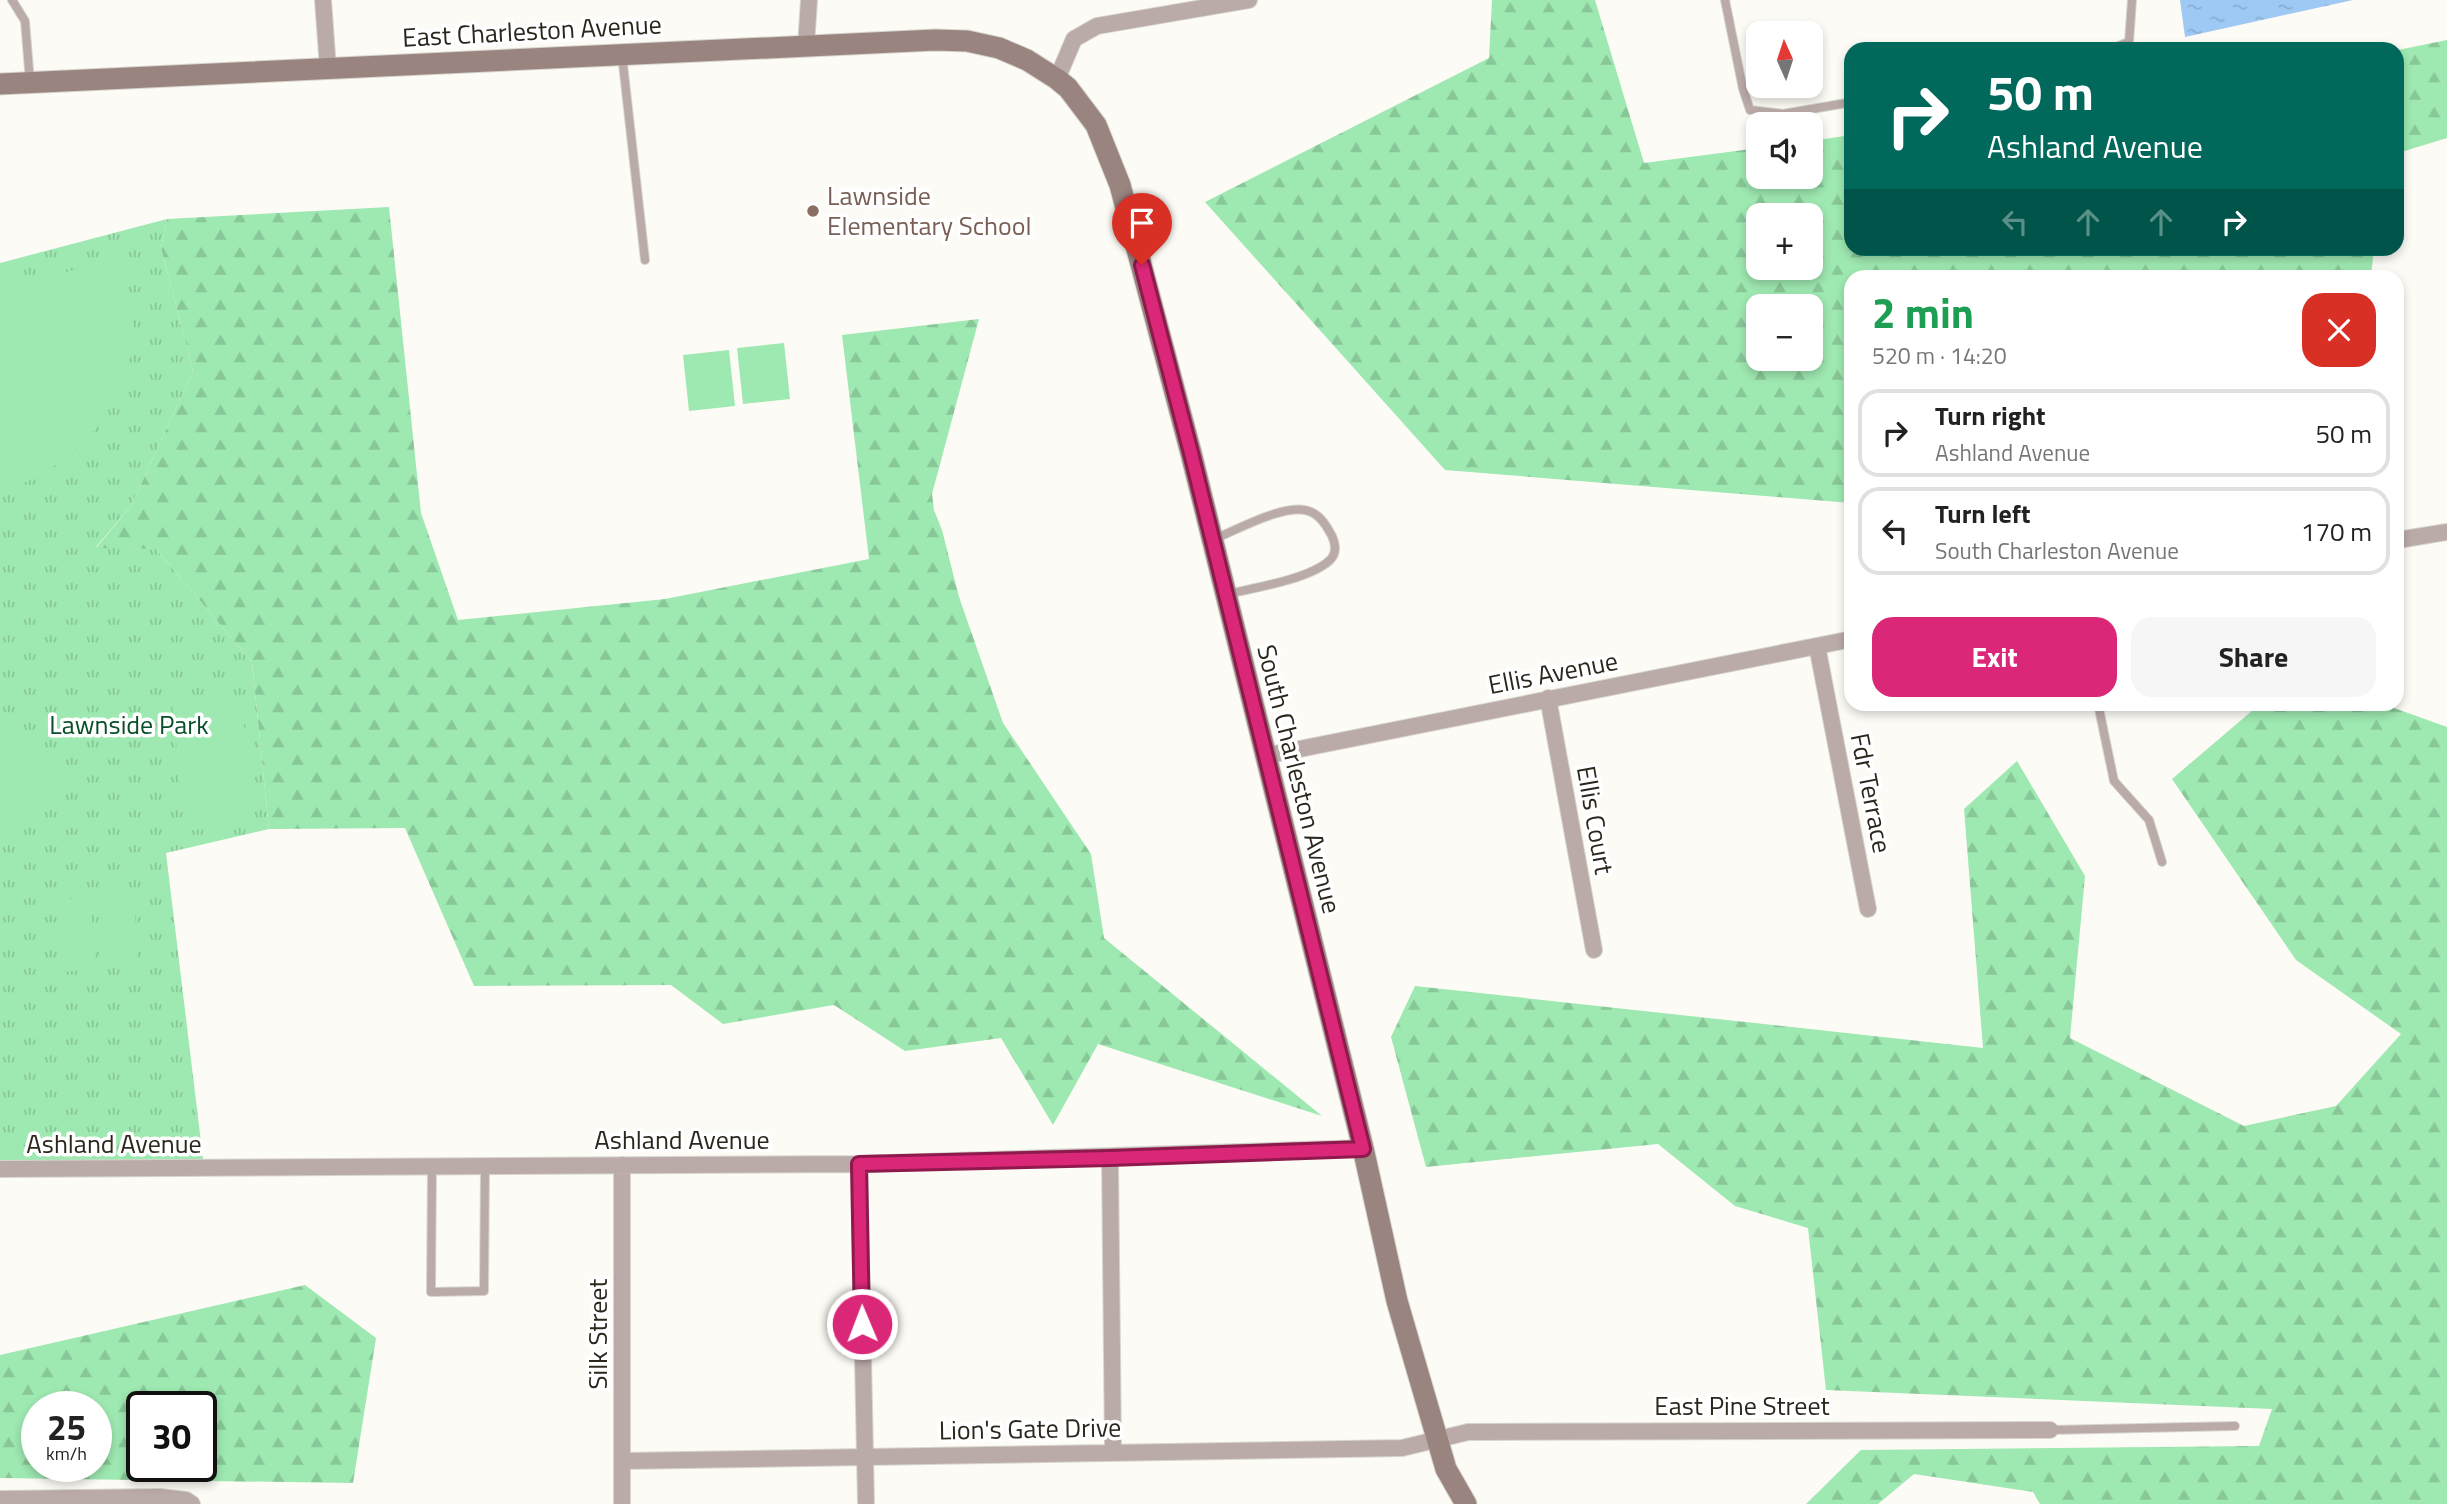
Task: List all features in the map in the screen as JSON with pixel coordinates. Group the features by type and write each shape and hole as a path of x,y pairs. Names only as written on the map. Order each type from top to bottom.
{"street":[{"path":"323,0 328,68"},
{"path":"806,46 809,0"},
{"path":"1057,79 1074,39 1097,26 1249,0"},
{"name":"East Charleston Avenue","path":"0,84 934,40 967,41 999,48 1027,60 1057,79"},
{"name":"South Charleston Avenue","path":"1057,79 1068,88 1096,125 1120,185 1191,453 1363,1149 1397,1301 1436,1440 1446,1469 1466,1504"},
{"path":"2404,539 2447,532"},
{"name":"Ellis Avenue","path":"1264,756 1844,641"},
{"name":"Fdr Terrace","path":"1817,646 1868,909"},
{"name":"Ellis Court","path":"1548,698 1594,950"},
{"name":"Ashland Avenue","path":"0,1169 859,1164 1363,1149"},
{"path":"1110,1158 1112,1452"},
{"path":"859,1164 866,1504"},
{"name":"Silk Street","path":"622,1165 622,1504"},
{"name":"East Pine Street","path":"1436,1440 1468,1432 2050,1430"},
{"name":"Lion's Gate Drive","path":"623,1461 1402,1448 1436,1440"},
{"path":"0,1499 160,1497 186,1500 192,1504"}],"lane":[{"path":"1725,0 1743,89 1750,110 1783,114 1844,103"},
{"path":"2129,42 2132,0"},
{"path":"15,1 25,21 30,82"},
{"path":"622,55 645,260"},
{"path":"1211,540 1281,512 1298,510 1311,512 1326,524 1334,541 1332,559 1322,566 1289,579 1224,594"},
{"path":"2099,711 2114,781 2149,820 2162,862"},
{"path":"432,1166 431,1292 484,1291 485,1166"},
{"path":"2050,1430 2235,1426"}],"green space":[{"path":"1492,0 1595,0 1644,163 1746,150 1746,189 1823,189 1823,139 1844,136 1844,256 2373,256 2372,270 1844,270 1844,502 1445,470 1205,202 1489,58"},
{"path":"2447,40 2447,138 2404,151 2404,49"},
{"path":"389,207 421,513 458,620 665,599 869,559 842,335 979,319 932,494 934,510 942,530 959,597 1003,723 1091,854 1104,938 1322,1116 1098,1044 1053,1125 1001,1038 905,1051 834,1005 723,1024 671,985 474,986 405,828 269,829 252,662 156,549 96,548 131,506 193,371 161,248 167,219"},
{"name":"Lawnside Park","path":"167,219 161,248 193,371 131,506 96,547 156,549 252,662 269,829 166,853 204,1167 0,1168 0,263"},
{"path":"123,259 131,299 133,339 128,366 119,391 90,435 71,454 49,470 0,491 0,287"},
{"path":"784,343 790,399 743,404 737,348"},
{"path":"729,350 735,406 689,411 683,355"},
{"path":"241,695 254,824 185,831 172,702"},
{"path":"2252,711 2402,711 2447,727 2447,1504 2040,1504 2033,1492 1914,1474 1878,1504 1806,1504 1861,1450 2259,1446 2272,1409 1826,1390 1808,1228 1735,1206 1658,1144 1426,1167 1391,1037 1415,986 1983,1048 1964,809 2017,761 2085,876 2070,1038 2244,1126 2336,1106 2401,1034 2296,960 2172,779"},
{"path":"0,732 21,740 38,751 64,783 0,851"},
{"path":"133,893 139,965 106,968 100,896"},
{"path":"90,897 96,969 63,972 57,900"},
{"path":"305,1285 376,1338 353,1483 217,1481 217,1391 126,1391 126,1480 112,1480 112,1391 21,1391 21,1478 0,1478 0,1355"}],"water":[{"path":"2180,0 2353,0 2185,37"}],"place":[{"name":"Lawnside Elementary School","path":"813,211"}],"route":[{"path":"862,1324 859,1164 1363,1149 1142,265"}]}
